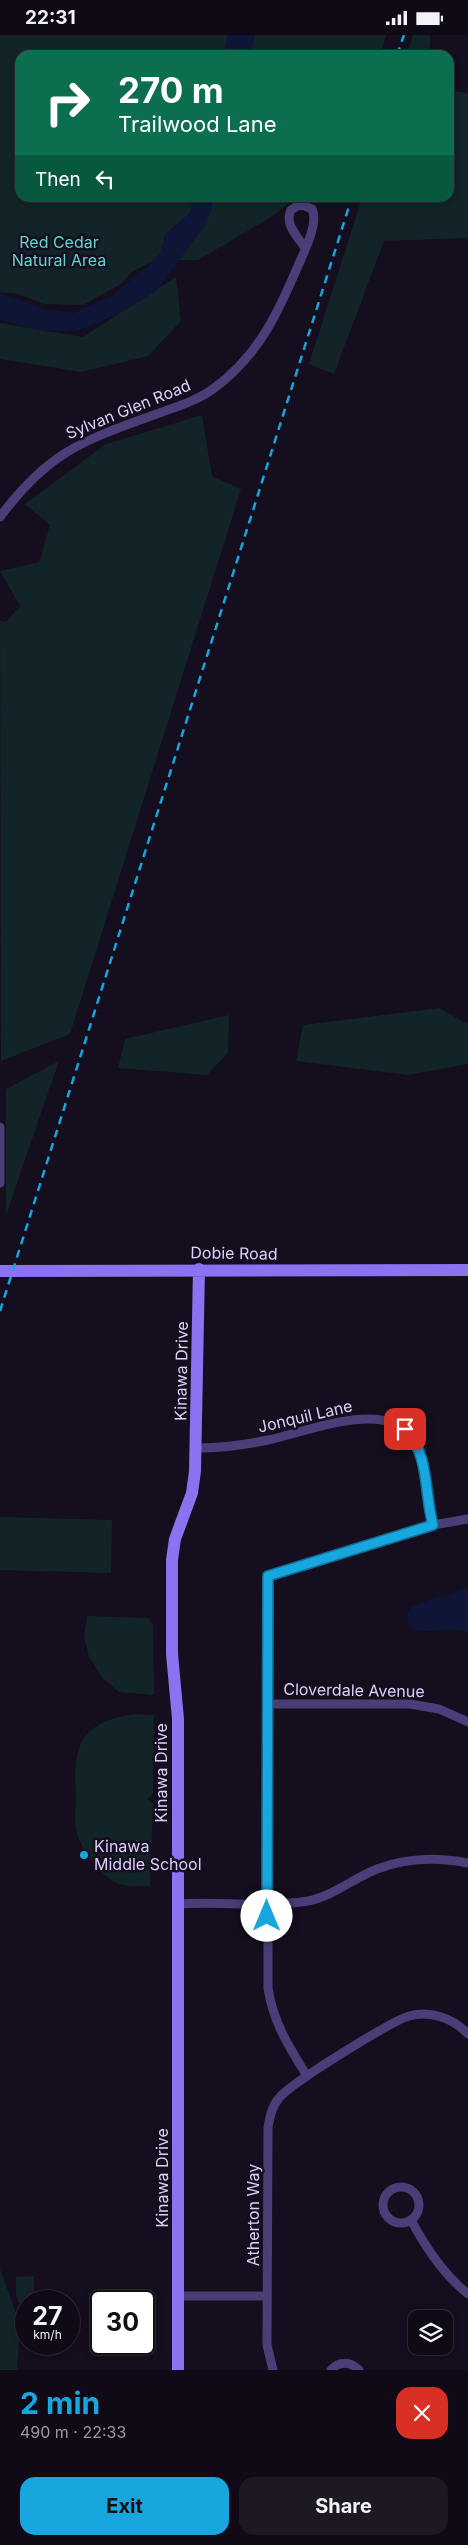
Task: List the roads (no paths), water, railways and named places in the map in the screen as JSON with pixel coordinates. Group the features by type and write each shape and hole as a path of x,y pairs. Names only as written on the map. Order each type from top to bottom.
{"street":[{"name":"Sylvan Glen Road","path":"0,517 39,471 75,445 182,405 212,390 227,377 250,354 267,332 286,296 306,248"},
{"path":"0,1127 0,1183"},
{"name":"Dobie Road","path":"0,1271 199,1269 468,1270"},
{"name":"Kinawa Drive","path":"178,2370 178,1719 172,1654 172,1560 175,1539 192,1493 197,1449 199,1269"},
{"name":"Jonquil Lane","path":"197,1449 249,1444 362,1419 392,1423 405,1429 415,1439 421,1453 433,1525"},
{"path":"307,2077 281,2036 271,2008 268,1988 266,1704 268,1576 433,1525 468,1519"},
{"name":"Cloverdale Avenue","path":"266,1704 410,1704 439,1709 468,1722"},
{"path":"178,1904 267,1905 310,1900 378,1869 399,1863 428,1859 468,1863"},
{"name":"Atherton Way","path":"273,2370 267,2345 268,2127 278,2099 307,2077 409,2016 427,2014 446,2018 460,2026 468,2035"},
{"path":"405,2187 417,2195 419,2209 411,2220 397,2223 386,2215 384,2201 392,2190 405,2187"},
{"path":"411,2220 424,2243 440,2265 468,2294"},
{"path":"178,2296 267,2296"},
{"path":"331,2370 335,2365 344,2363 353,2365 359,2370"}],"water":[{"path":"228,35 255,35 251,50 224,50"},
{"path":"192,202 213,202 207,223 155,292 116,315 80,330 47,332 0,320 0,293 45,309 74,313 114,294 149,265 161,251 165,234 190,213"},
{"path":"462,1589 468,1589 468,1633 461,1630 423,1631 416,1630 410,1626 406,1615 410,1611 410,1607 442,1595 444,1598"}],"railway":[{"path":"399,50 404,35"},
{"path":"0,1311 350,202"}],"place":[{"name":"Kinawa Middle School","path":"84,1855"}],"park label":[{"name":"Red Cedar Natural Area","path":"59,251"}]}
